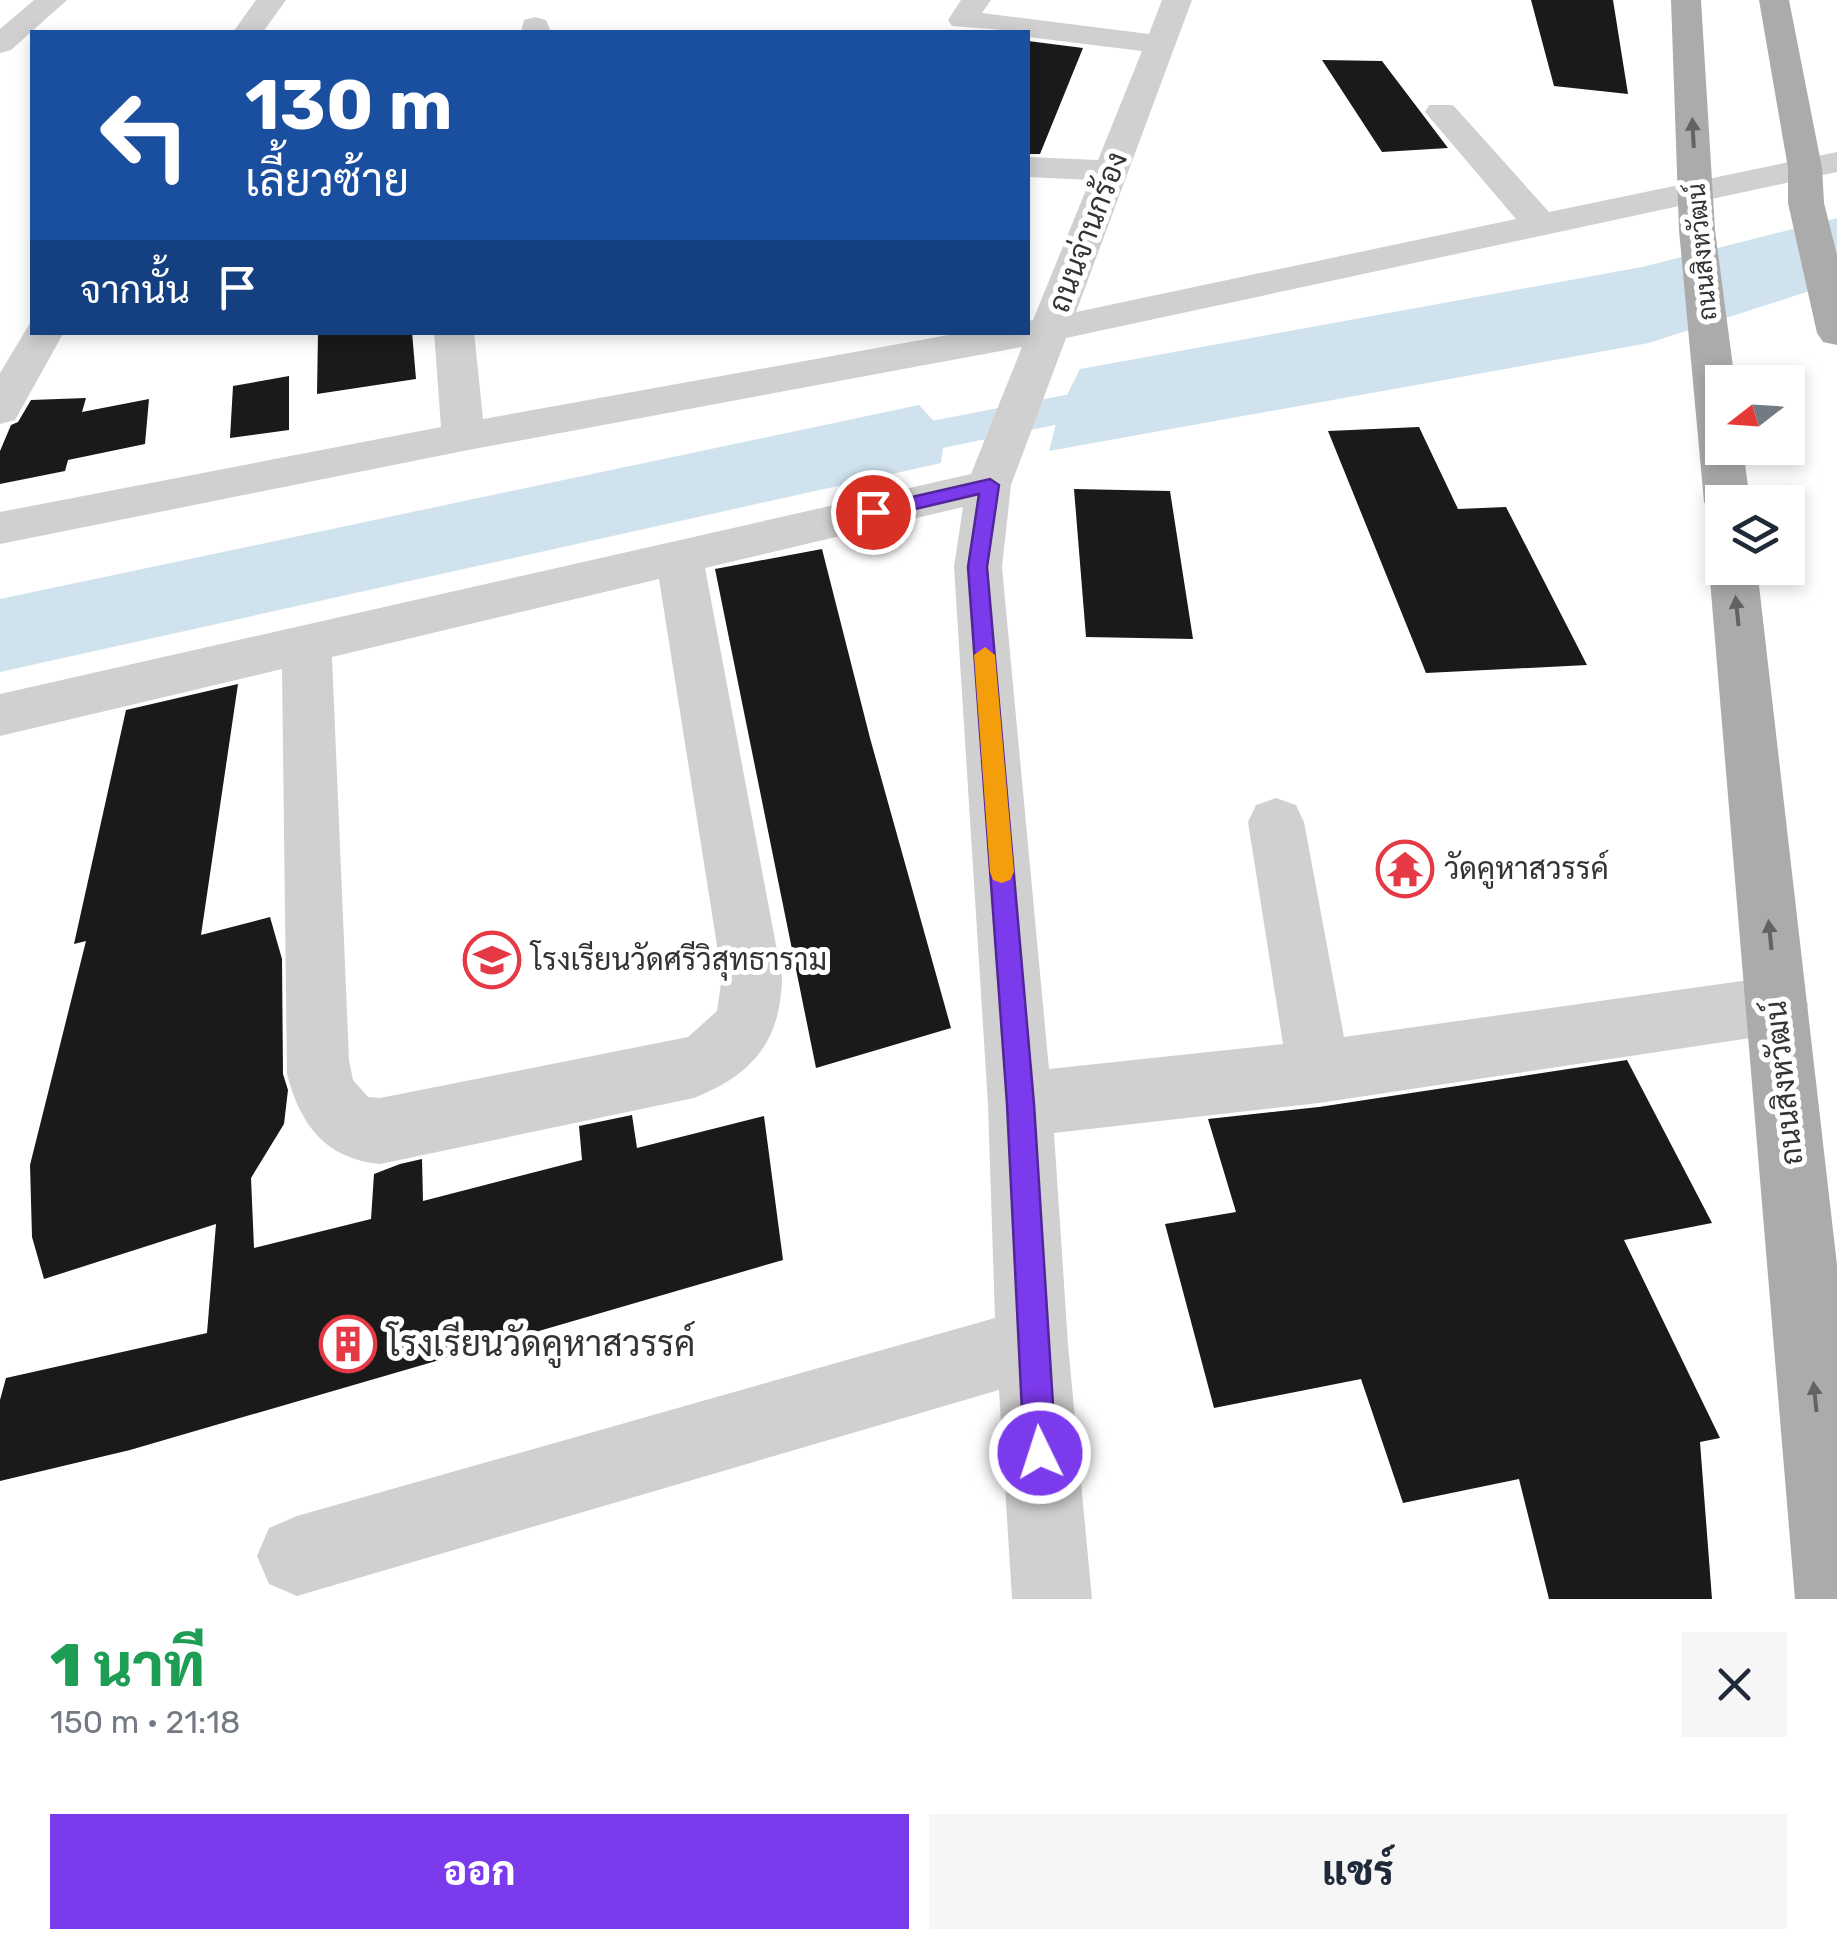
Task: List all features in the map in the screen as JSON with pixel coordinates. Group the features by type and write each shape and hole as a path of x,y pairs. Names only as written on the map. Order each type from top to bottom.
{"main road":[{"name":"ถนนสิงหวัฒน์","path":"1686,0 1696,213 1724,485"},
{"path":"1774,0 1816,178 1835,310"},
{"name":"ถนนสิงหวัฒน์","path":"1735,585 1835,1599"}],"street":[{"path":"0,44 52,0"},
{"path":"249,30 270,0"},
{"path":"976,0 964,20 1098,36 1168,22"},
{"path":"1098,36 1112,0"},
{"name":"ถนนจ่านกร้อง","path":"1052,1599 1032,1344 1020,1104 978,567 990,485 1168,22"},
{"path":"1441,112 1542,226"},
{"path":"1030,168 1111,171"},
{"path":"1030,334 1542,226 1696,213 1816,178"},
{"path":"0,410 42,335"},
{"path":"454,335 463,438"},
{"path":"0,528 1025,335"},
{"path":"0,714 990,485"},
{"path":"307,644 317,1060 324,1096 336,1114 350,1127 380,1131 694,1068 716,1058 735,1042 747,1020 752,977 679,558"},
{"path":"1276,822 1319,1072"},
{"path":"1020,1104 1319,1072 1777,1005"},
{"path":"297,1556 1032,1344"}],"water":[{"path":"1837,218 1837,282 1649,343 1049,451 1059,411 1080,369 1642,267"},
{"path":"919,405 945,433 941,463 0,672 0,599"}],"building":[{"path":"1531,0 1613,0 1628,94 1554,86"},
{"path":"1030,41 1083,48 1040,154 1030,154"},
{"path":"1322,60 1382,61 1448,148 1382,152"},
{"path":"318,335 412,335 416,379 317,394"},
{"path":"289,376 289,430 230,438 233,386"},
{"path":"86,398 82,412 149,399 145,444 68,460 65,471 0,484 0,451 11,425 18,422 31,400"},
{"path":"1419,427 1458,509 1506,507 1587,665 1426,673 1328,431"},
{"path":"1074,489 1170,491 1193,639 1086,637"},
{"path":"822,549 951,1028 816,1068 715,569"},
{"path":"238,684 201,935 270,917 282,959 283,1074 288,1090 284,1124 251,1178 254,1248 371,1219 374,1174 400,1164 422,1159 423,1201 582,1160 579,1126 632,1115 637,1148 764,1116 783,1260 130,1450 0,1481 0,1400 6,1378 207,1333 216,1224 44,1279 32,1237 30,1165 86,941 74,944 126,710"},
{"path":"1627,1060 1712,1223 1624,1240 1720,1438 1700,1442 1712,1599 1549,1599 1519,1479 1403,1503 1361,1379 1214,1408 1165,1224 1236,1212 1208,1119 1319,1107"}],"waterway":[{"path":"874,447 1133,396"}],"slow traffic":[{"path":"985,655 1002,872"}],"place":[{"name":"วัดคูหาสวรรค์","path":"1405,869"},
{"name":"โรงเรียนวัดศรีวิสุทธาราม","path":"492,960"},
{"name":"โรงเรียนวัดคูหาสวรรค์","path":"348,1344"}],"route":[{"path":"873,512 990,485 978,567 1020,1104 1040,1453"}]}
